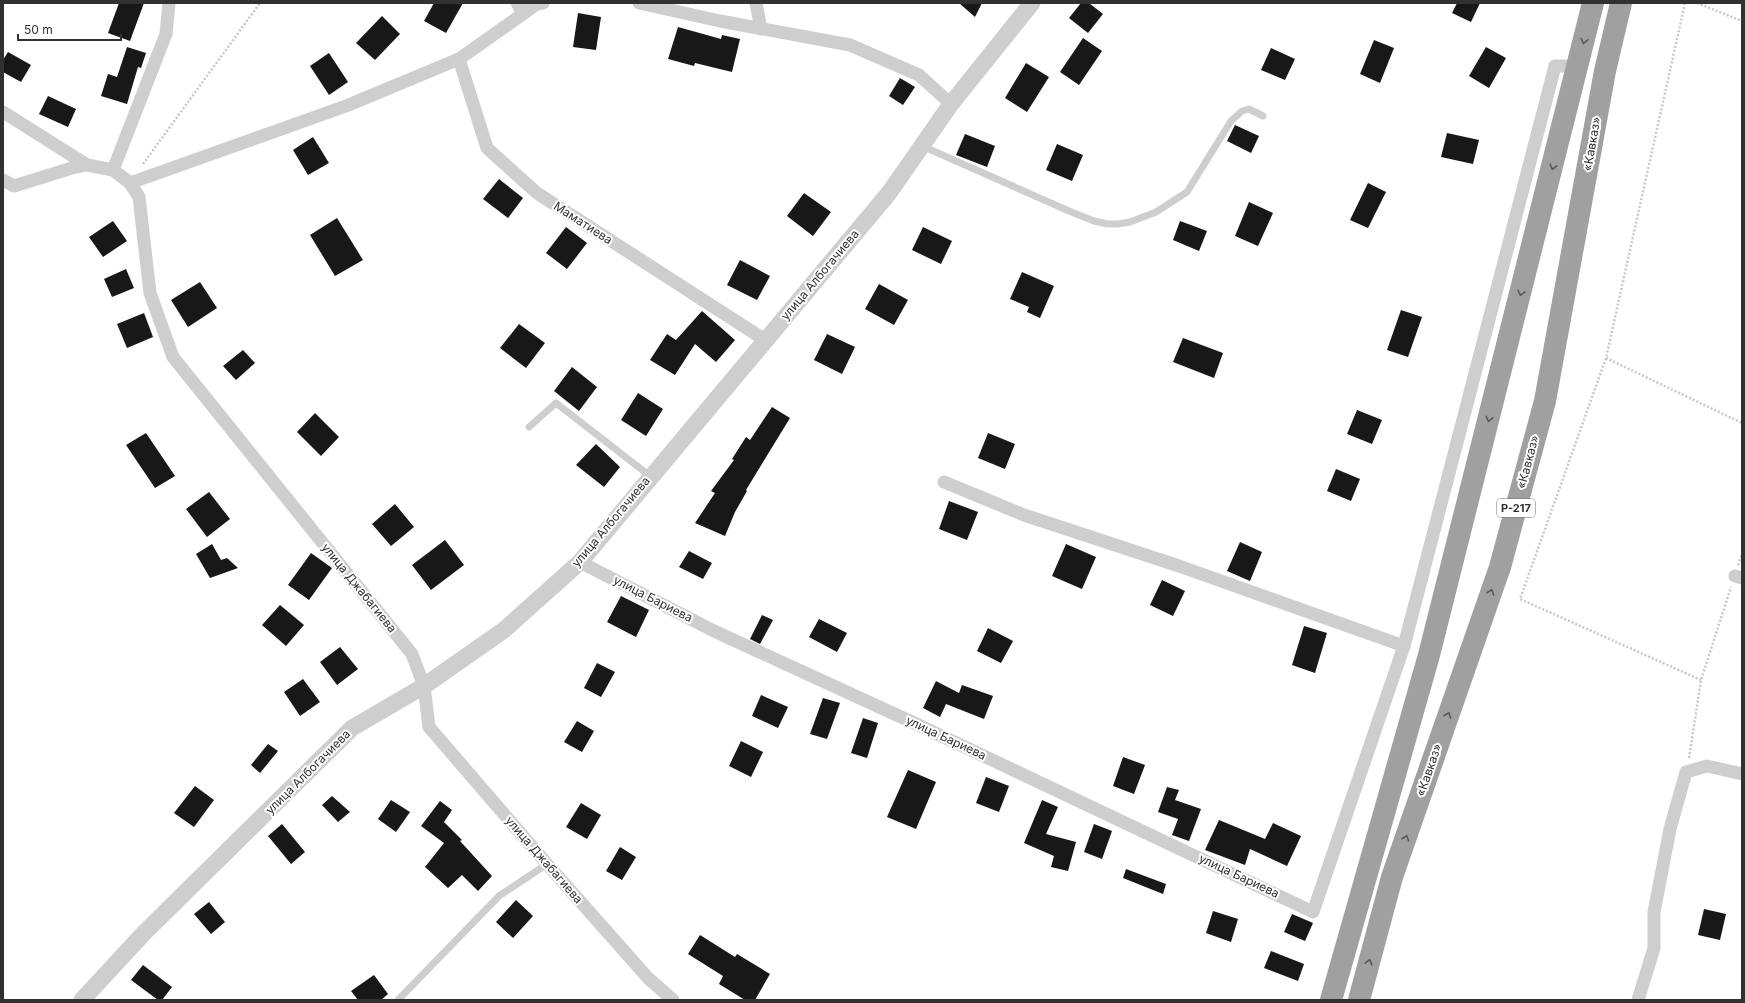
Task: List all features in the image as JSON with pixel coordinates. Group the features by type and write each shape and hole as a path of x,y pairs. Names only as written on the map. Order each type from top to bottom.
{"highway":[{"path":"1331,1000 1429,654 1593,3"},
{"name":"«Кавказ»","path":"1359,1000 1392,877 1500,567 1545,401 1605,71 1622,3"}],"street":[{"path":"112,170 166,34 169,3"},
{"path":"130,183 346,106 459,58 520,8 542,3"},
{"path":"639,3 761,29 850,45 919,75 952,104"},
{"path":"756,3 761,29"},
{"name":"улица Албогачиева","path":"82,1000 144,933 352,728 424,686 504,630 580,562 650,476 889,193 952,104 1032,3"},
{"name":"Маматиева","path":"459,58 487,148 537,193 765,340"},
{"path":"944,482 1024,515 1179,566 1404,646 1555,66 1578,66"},
{"path":"3,112 87,165"},
{"path":"3,180 14,186 72,168 87,165"},
{"name":"улица Джабагиева","path":"87,165 112,170 130,183 139,197 150,293 173,357 412,654 424,686 429,726 547,864 648,978 673,1000"},
{"name":"улица Бариева","path":"580,562 714,631 919,725 1313,912 1404,646"},
{"path":"1638,1000 1654,948 1654,912 1670,829 1686,772 1707,766 1742,774"}],"lane":[{"path":"922,146 1094,221 1108,224 1118,224 1150,215 1187,192 1231,121 1242,111 1249,109 1263,116"},
{"path":"529,427 556,403 650,476"},
{"path":"398,1000 499,896 547,864"}],"path":[{"path":"130,183 260,3"},
{"path":"1685,3 1606,358 1520,599 1701,680"},
{"path":"1697,3 1742,21"},
{"path":"1606,358 1742,423"},
{"path":"1686,772 1701,680 1738,577 1742,554"}],"building":[{"path":"119,3 144,3 130,41 108,33"},
{"path":"434,3 463,3 446,33 424,21"},
{"path":"959,3 982,3 975,17"},
{"path":"1081,3 1089,3 1103,14 1088,33 1069,18"},
{"path":"1457,3 1480,3 1471,22 1452,13"},
{"path":"578,13 601,17 596,50 573,47"},
{"path":"382,16 400,34 375,60 356,43"},
{"path":"678,27 721,39 722,35 740,39 732,72 695,63 694,66 668,59"},
{"path":"1083,38 1102,51 1079,85 1060,72"},
{"path":"1374,40 1394,48 1380,83 1360,74"},
{"path":"127,47 146,53 141,68 138,67 127,104 101,96 108,74 117,77"},
{"path":"1486,47 1506,58 1489,88 1469,76"},
{"path":"1271,48 1295,59 1285,80 1261,70"},
{"path":"8,52 31,65 21,82 3,72 3,60"},
{"path":"329,53 348,82 329,95 310,66"},
{"path":"1026,63 1049,77 1027,112 1005,98"},
{"path":"900,78 915,87 903,105 889,96"},
{"path":"48,96 76,109 68,127 39,114"},
{"path":"1235,125 1259,136 1251,153 1227,141"},
{"path":"1447,133 1479,140 1473,164 1441,157"},
{"path":"965,134 995,146 987,167 956,155"},
{"path":"313,137 329,163 308,175 293,150"},
{"path":"1057,144 1083,155 1072,181 1046,170"},
{"path":"499,179 523,198 508,218 483,199"},
{"path":"1368,183 1386,192 1368,228 1350,220"},
{"path":"804,193 831,212 813,236 787,216"},
{"path":"1249,202 1273,213 1258,246 1235,236"},
{"path":"337,218 363,260 335,276 310,235"},
{"path":"113,221 127,241 103,257 89,237"},
{"path":"1180,221 1207,231 1199,251 1173,240"},
{"path":"566,227 587,243 567,269 546,253"},
{"path":"923,227 952,241 941,264 912,250"},
{"path":"740,260 770,276 757,300 727,285"},
{"path":"126,269 134,288 112,297 104,279"},
{"path":"1022,272 1054,286 1040,318 1027,312 1029,307 1010,299"},
{"path":"200,282 217,308 188,327 171,300"},
{"path":"879,284 908,300 894,325 865,309"},
{"path":"1401,310 1422,317 1408,357 1387,350"},
{"path":"702,311 735,340 716,362 695,344 675,375 650,360 667,334 676,340"},
{"path":"144,313 153,337 127,348 117,324"},
{"path":"519,324 545,343 526,368 500,348"},
{"path":"827,334 855,347 842,374 814,360"},
{"path":"1183,338 1223,353 1214,378 1173,362"},
{"path":"243,350 255,363 236,380 223,366"},
{"path":"572,367 597,387 579,411 554,391"},
{"path":"638,393 663,409 646,436 621,420"},
{"path":"772,407 790,418 746,490 747,491 735,512 725,536 695,523 715,493 711,491 734,460 732,459 746,437 750,440"},
{"path":"1357,410 1382,420 1372,444 1347,434"},
{"path":"315,413 339,437 321,456 297,432"},
{"path":"146,433 175,476 155,488 126,445"},
{"path":"988,433 1015,444 1005,469 978,458"},
{"path":"596,444 620,467 604,487 576,465"},
{"path":"1336,469 1360,479 1351,501 1327,491"},
{"path":"209,492 230,519 207,537 186,509"},
{"path":"949,501 978,512 967,540 939,529"},
{"path":"395,504 414,527 391,546 372,524"},
{"path":"445,540 464,565 431,590 412,565"},
{"path":"1240,542 1262,552 1250,581 1227,571"},
{"path":"212,544 221,560 227,558 238,568 210,578 196,554"},
{"path":"1066,544 1096,557 1082,589 1052,576"},
{"path":"689,551 712,563 703,579 679,567"},
{"path":"311,553 332,568 309,600 288,585"},
{"path":"1162,580 1185,591 1173,616 1150,605"},
{"path":"621,596 649,610 636,637 607,622"},
{"path":"280,605 304,625 286,646 262,625"},
{"path":"762,615 773,620 760,644 750,639"},
{"path":"819,619 847,633 837,652 809,637"},
{"path":"1304,626 1327,633 1315,673 1292,665"},
{"path":"988,628 1013,641 1001,663 977,651"},
{"path":"340,647 358,669 337,685 320,662"},
{"path":"597,663 615,672 601,697 584,688"},
{"path":"303,679 320,702 300,716 284,692"},
{"path":"936,681 959,693 962,685 993,696 984,719 946,704 940,717 923,708"},
{"path":"761,695 788,707 778,728 752,716"},
{"path":"823,698 840,703 827,739 810,734"},
{"path":"863,718 878,723 867,758 851,753"},
{"path":"577,721 594,731 582,752 564,742"},
{"path":"741,741 763,752 751,777 729,766"},
{"path":"268,744 278,751 260,773 251,765"},
{"path":"1123,757 1145,765 1134,794 1113,786"},
{"path":"908,770 936,782 916,829 887,817"},
{"path":"986,777 1009,786 999,812 976,803"},
{"path":"195,786 214,800 194,827 174,813"},
{"path":"1167,787 1179,790 1175,800 1201,809 1189,841 1172,835 1178,819 1158,812"},
{"path":"332,796 350,812 338,822 322,805"},
{"path":"391,800 410,812 396,832 378,819"},
{"path":"1042,800 1058,807 1046,834 1076,842 1068,871 1051,867 1054,856 1024,843"},
{"path":"440,801 452,810 444,822 462,840 460,841 492,876 478,891 462,875 448,888 425,867 444,843 421,826"},
{"path":"581,803 601,815 587,839 566,827"},
{"path":"1219,820 1265,839 1273,823 1301,836 1287,866 1250,849 1245,865 1205,850"},
{"path":"282,824 305,852 291,864 268,836"},
{"path":"1094,824 1112,831 1102,859 1084,852"},
{"path":"620,847 636,857 622,880 606,871"},
{"path":"1126,869 1166,884 1163,894 1123,878"},
{"path":"516,900 533,916 513,938 496,922"},
{"path":"209,902 225,922 211,934 194,914"},
{"path":"1704,909 1726,914 1720,940 1698,935"},
{"path":"1213,911 1238,919 1231,942 1206,933"},
{"path":"1292,914 1313,923 1305,941 1284,932"},
{"path":"700,935 735,957 737,954 770,974 755,1000 745,1000 719,984 723,976 688,954"},
{"path":"1271,951 1304,964 1298,981 1264,968"},
{"path":"143,965 172,987 162,1000 158,1000 131,980"},
{"path":"374,975 388,994 381,1000 358,1000 351,991"}]}
